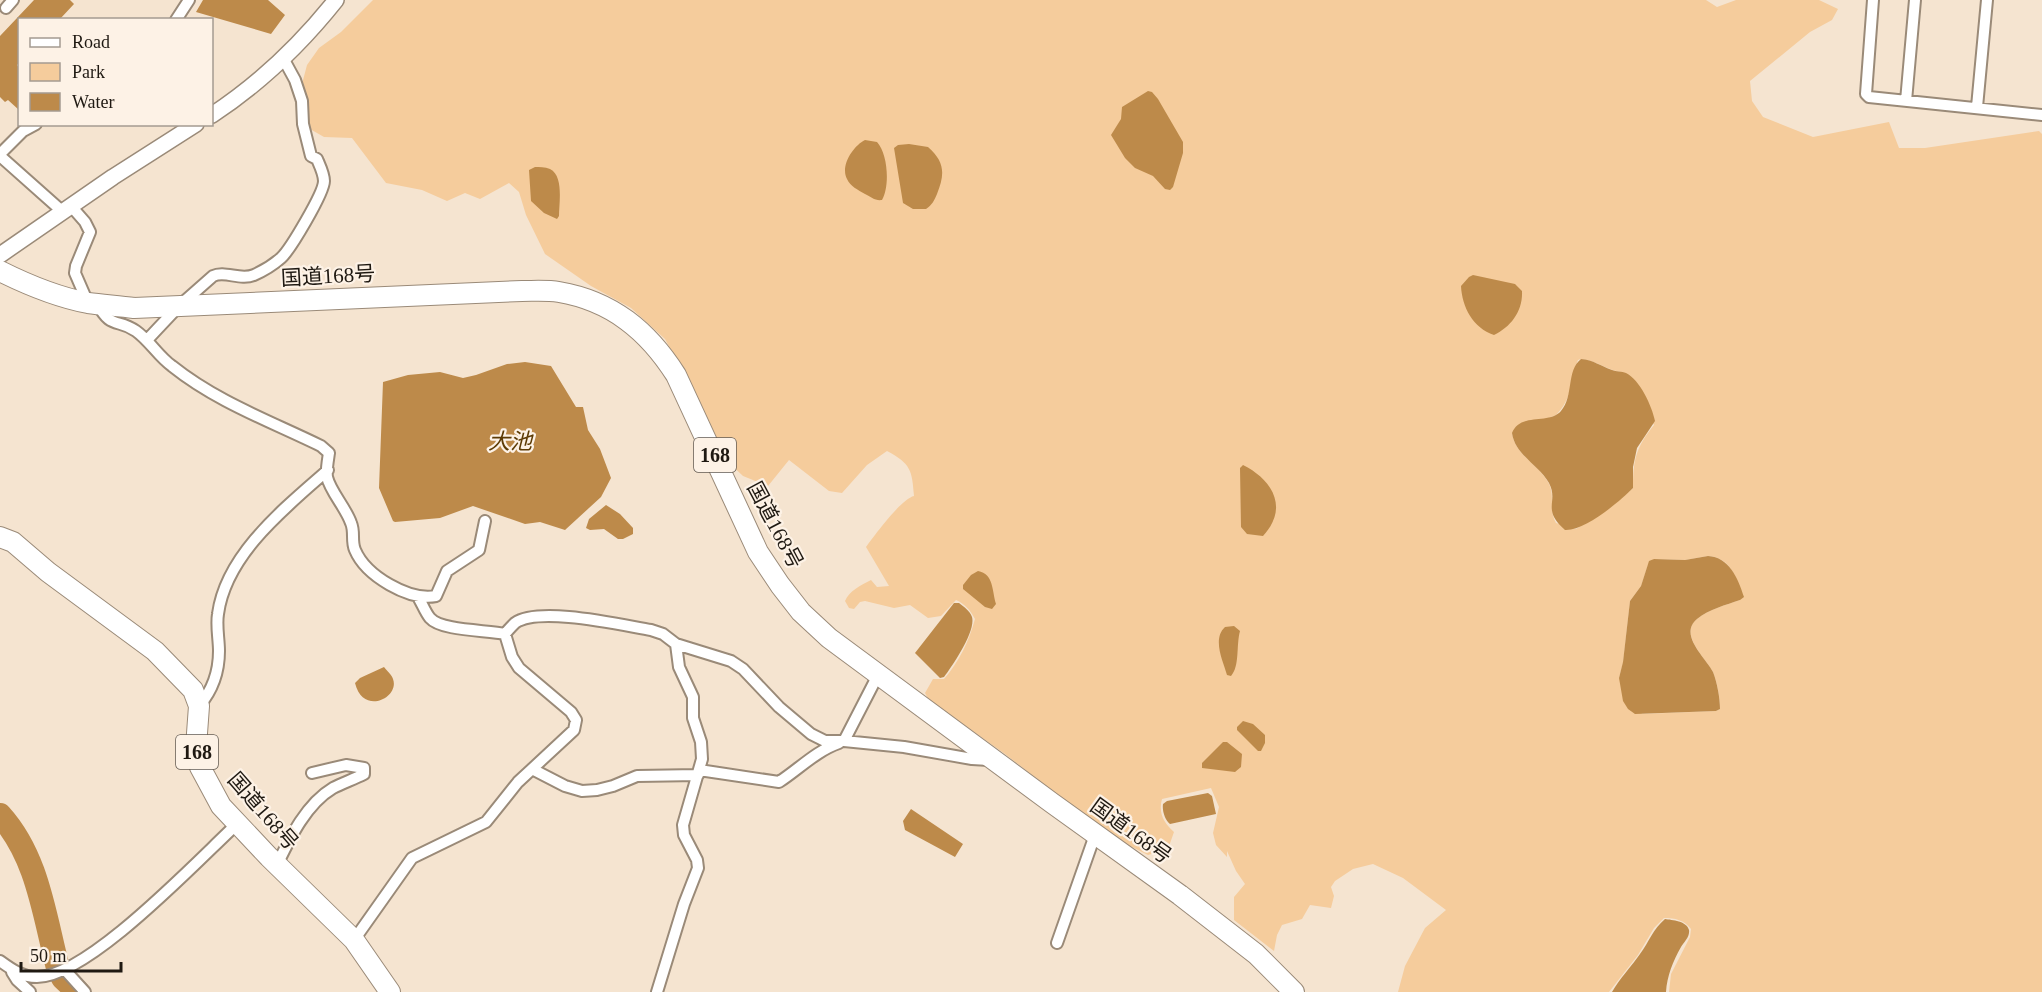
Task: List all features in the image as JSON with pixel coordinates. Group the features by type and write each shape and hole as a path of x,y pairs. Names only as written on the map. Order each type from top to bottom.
{"highway":[{"name":"国道168号","path":"0,271 37,288 92,303 134,308 522,291 558,292 588,300 611,310 638,328 660,350 676,375 758,552 801,612 828,638 1256,954 1294,992"},
{"name":"168","path":"0,537 13,542 48,572 155,651 193,690 199,706"},
{"name":"国道168号","path":"199,706 196,747 200,767 221,806 277,865 354,940 390,992"}],"street":[{"path":"177,18 189,0"},
{"path":"213,114 257,82 283,58 315,26 336,0"},
{"path":"1873,0 1866,94 1869,97 2042,115"},
{"path":"1906,101 1915,0"},
{"path":"1977,107 1987,0"},
{"path":"147,340 179,306 213,276 218,273 251,277 283,257 322,191 325,180 317,159 311,156 303,124 302,101 295,80 283,58"},
{"path":"32,126 22,131 0,155 85,222 90,232 75,273 92,303 108,321 134,329 170,366 229,403 321,446 329,453 327,477 351,523 355,551 379,577 407,594 424,598 436,596 447,572 479,550 485,521"},
{"path":"0,255 193,126"},
{"path":"199,706 208,695 216,673 219,653 218,614 236,565 248,547 269,525 328,470"},
{"path":"418,597 431,620 440,624 506,634"},
{"path":"506,634 516,622 538,616 556,615 651,630 663,634 676,644 731,661 743,669 779,707 805,729 825,741 904,747 972,759 994,760"},
{"path":"354,940 411,858 486,822 518,782 574,729 576,720 571,712 519,668 512,657 506,634"},
{"path":"657,992 684,904 698,868 697,860 684,835 683,825 702,759 701,742 693,718 693,697 679,667 676,644"},
{"path":"532,770 565,786 582,791 605,788 637,776 699,772 779,782 824,750 843,741 878,675"},
{"path":"277,865 287,843 316,802 332,789 364,774 364,768 346,765 312,773"},
{"path":"0,961 22,975 37,977 61,972 83,961 142,914 237,824"},
{"path":"1057,943 1095,835"},
{"path":"10,969 17,980 30,992"},
{"path":"61,972 85,992"}],"green space":[{"path":"373,0 1706,0 1717,7 1736,0 1819,0 1838,9 1832,20 1810,32 1750,81 1752,101 1763,117 1813,137 1889,122 1899,148 1925,148 2039,131 2042,134 2042,992 1669,992 1671,974 1690,937 1691,929 1679,920 1664,918 1654,928 1638,955 1609,992 1398,992 1405,966 1425,928 1446,910 1403,878 1373,864 1353,869 1335,881 1331,887 1334,896 1331,908 1310,905 1302,919 1282,925 1277,935 1274,951 1234,920 1234,897 1245,884 1227,851 1227,857 1216,845 1213,833 1219,807 1211,788 1162,799 1163,817 1174,832 1168,849 1148,855 1110,836 1005,754 929,700 925,693 933,679 944,679 959,658 970,635 975,619 965,605 956,600 941,616 928,618 910,605 894,608 865,601 860,602 854,609 849,608 845,601 847,597 863,584 871,580 877,587 889,586 866,547 895,510 914,496 911,474 906,464 887,451 867,465 842,493 829,491 789,460 768,486 743,476 726,460 709,421 665,339 631,308 591,286 545,254 526,215 519,192 509,183 480,199 465,193 447,201 422,190 386,183 352,138 324,137 310,129 302,84 307,65 319,48 341,32","holes":["1581,359 1629,376 1654,425 1643,440 1637,454 1633,488 1612,506 1576,529 1556,523 1552,513 1552,492 1548,482 1517,447 1512,433 1556,415 1565,403 1578,360","1716,557 1728,565 1736,578 1740,592 1740,600 1697,619 1690,632 1695,646 1713,672 1720,709 1642,714 1619,678 1623,663 1630,601 1641,586 1648,565 1654,559 1685,560"]}],"water":[{"path":"34,0 70,0 74,4 61,18 18,18 18,109 8,100 5,102 0,97 0,36"},
{"path":"203,0 268,0 285,15 271,34 196,12"},
{"path":"1148,91 1158,99 1183,142 1183,153 1173,187 1170,190 1165,189 1153,176 1135,168 1125,158 1111,135 1121,119 1122,107"},
{"path":"865,140 877,142 884,154 887,179 882,200 877,200 854,188 845,174 849,157"},
{"path":"898,145 928,147 938,158 942,169 937,194 933,203 926,209 913,209 903,203 894,148"},
{"path":"535,167 550,169 557,177 560,197 557,219 544,213 531,201 529,170"},
{"path":"1473,275 1515,284 1522,291 1515,318 1506,328 1494,335 1480,327 1466,309 1461,286"},
{"path":"1581,359 1631,376 1645,394 1655,421 1637,448 1633,467 1633,488 1592,521 1565,530 1558,523 1552,511 1552,490 1549,483 1522,454 1512,433 1521,423 1556,415 1561,411 1568,398 1573,370"},
{"name":"大池","path":"525,362 551,366 576,407 583,407 588,430 600,449 611,478 601,497 565,530 540,522 525,524 473,506 440,518 393,521 379,488 383,382 408,375 440,372 463,378 507,364"},
{"path":"1243,465 1262,478 1274,496 1275,515 1271,526 1263,536 1247,534 1241,527 1240,468"},
{"path":"606,505 620,514 633,528 633,534 618,539 604,529 586,528 589,519"},
{"path":"1708,556 1727,564 1736,576 1744,597 1697,619 1690,632 1695,646 1713,672 1720,709 1635,714 1623,701 1619,678 1630,601 1641,586 1649,561 1654,559 1685,560"},
{"path":"978,571 987,576 992,584 996,604 992,609 985,607 963,589 963,585 971,575"},
{"path":"954,603 959,603 972,617 971,631 958,656 944,677 940,678 915,653"},
{"path":"1234,626 1240,631 1236,667 1231,676 1227,675 1221,657 1219,638 1225,627"},
{"path":"384,667 393,679 394,686 391,692 380,701 365,699 359,693 355,683 360,678"},
{"path":"1243,721 1253,724 1265,735 1265,743 1261,751 1258,751 1237,730"},
{"path":"1223,742 1227,742 1242,754 1241,767 1235,772 1202,768 1202,763"},
{"path":"1208,793 1212,796 1216,814 1170,824 1164,815 1163,804 1167,801"},
{"path":"911,809 963,844 955,857 905,830 903,821"},
{"path":"1665,919 1682,923 1689,930 1688,937 1673,963 1666,992 1612,992 1657,927"}],"waterway":[{"path":"0,815 13,831 31,868 44,907 58,968 63,978 78,992"}]}
